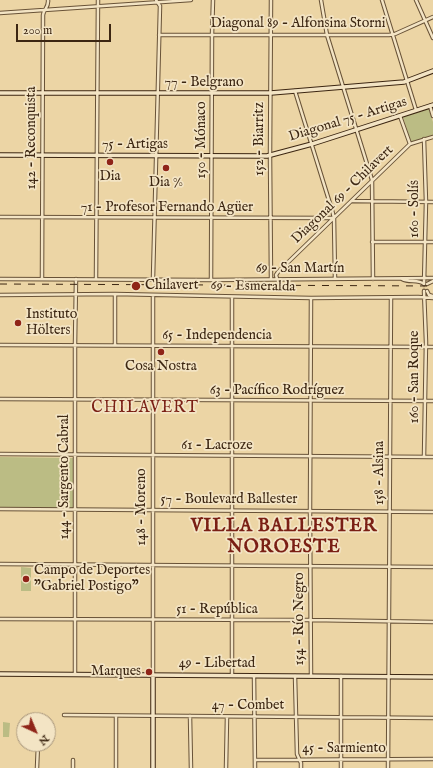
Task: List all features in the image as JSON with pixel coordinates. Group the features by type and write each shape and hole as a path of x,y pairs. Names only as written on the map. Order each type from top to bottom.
{"street":[{"name":"142 - Reconquista","path":"42,278 43,15 48,6 48,0"},
{"path":"96,278 98,0"},
{"path":"0,13 98,7 157,1 191,0"},
{"name":"150 - Mónaco","path":"211,280 213,0"},
{"name":"152 - Biarritz","path":"271,0 271,279"},
{"path":"320,0 327,35 372,180 373,279"},
{"path":"382,0 416,111"},
{"path":"416,0 433,38"},
{"path":"152,278 160,6 157,1"},
{"name":"Diagonal 89 - Alfonsina Storni","path":"159,35 392,34 433,18"},
{"name":"77 - Belgrano","path":"0,93 270,93 407,81 433,71"},
{"path":"295,91 334,218 335,279"},
{"path":"431,106 433,116"},
{"name":"Diagonal 75 - Artigas","path":"270,156 431,106"},
{"path":"400,116 410,144"},
{"name":"Diagonal 69 - Chilavert","path":"277,279 278,272 410,144 433,136"},
{"name":"160 - Solís","path":"424,139 426,202 424,278 426,284"},
{"name":"75 - Artigas","path":"0,155 270,156"},
{"path":"351,201 433,202"},
{"name":"71 - Profesor Fernando Agüer","path":"0,217 334,218"},
{"path":"372,242 433,242"},
{"name":"69 - San Martín","path":"0,278 152,278 211,280 433,279"},
{"path":"402,278 405,280 420,281 426,284 433,279"},
{"name":"144 - Sargento Cabral","path":"75,675 76,279"},
{"name":"160 - San Roque","path":"424,457 426,347 424,298 426,291 428,295 433,297"},
{"path":"114,345 115,294"},
{"name":"69 - Esmeralda","path":"0,295 115,294 311,298 433,297"},
{"name":"148 - Moreno","path":"153,768 154,295"},
{"path":"232,297 232,675"},
{"name":"154 - Río Negro","path":"311,298 311,676"},
{"name":"158 - Alsina","path":"388,768 391,298"},
{"name":"65 - Independencia","path":"0,345 433,347"},
{"name":"63 - Pacífico Rodríguez","path":"0,399 433,401"},
{"name":"61 - Lacroze","path":"0,454 433,457"},
{"name":"57 - Boulevard Ballester","path":"0,509 433,512"},
{"path":"0,564 433,567"},
{"name":"51 - República","path":"0,619 433,622"},
{"name":"49 - Libertad","path":"0,674 433,677"},
{"path":"254,676 255,768"},
{"name":"154 - Río Negro","path":"295,676 296,754 301,768"},
{"path":"341,676 341,768"},
{"name":"47 - Combet","path":"64,715 433,718"},
{"path":"116,716 116,768"},
{"path":"190,716 190,756 192,768"},
{"path":"226,768 227,717"},
{"path":"37,768 38,752"},
{"name":"45 - Sarmiento","path":"255,760 433,759"},
{"path":"73,760 73,768"}],"green space":[{"path":"429,109 433,122 433,135 411,142 403,117"},
{"path":"0,457 73,458 73,509 0,507"},
{"name":"Campo de Deportes \"Gabriel Postigo\"","path":"21,567 31,568 31,591 21,591"},
{"path":"3,722 10,723 9,737 3,737"}],"tunnel":[{"path":"424,284 424,291"}],"railway":[{"path":"0,284 433,286"}],"place":[{"name":"Dia","path":"110,162"},
{"name":"Dia %","path":"166,168"},
{"name":"Chilavert","path":"136,286"},
{"name":"Instituto Hölters","path":"18,323"},
{"name":"Cosa Nostra","path":"161,352"},
{"name":"Campo de Deportes \"Gabriel Postigo\"","path":"26,579"},
{"name":"Marques","path":"149,672"}],"district":[{"name":"CHILAVERT","path":"145,409"},
{"name":"VILLA BALLESTER NOROESTE","path":"284,537"}]}
